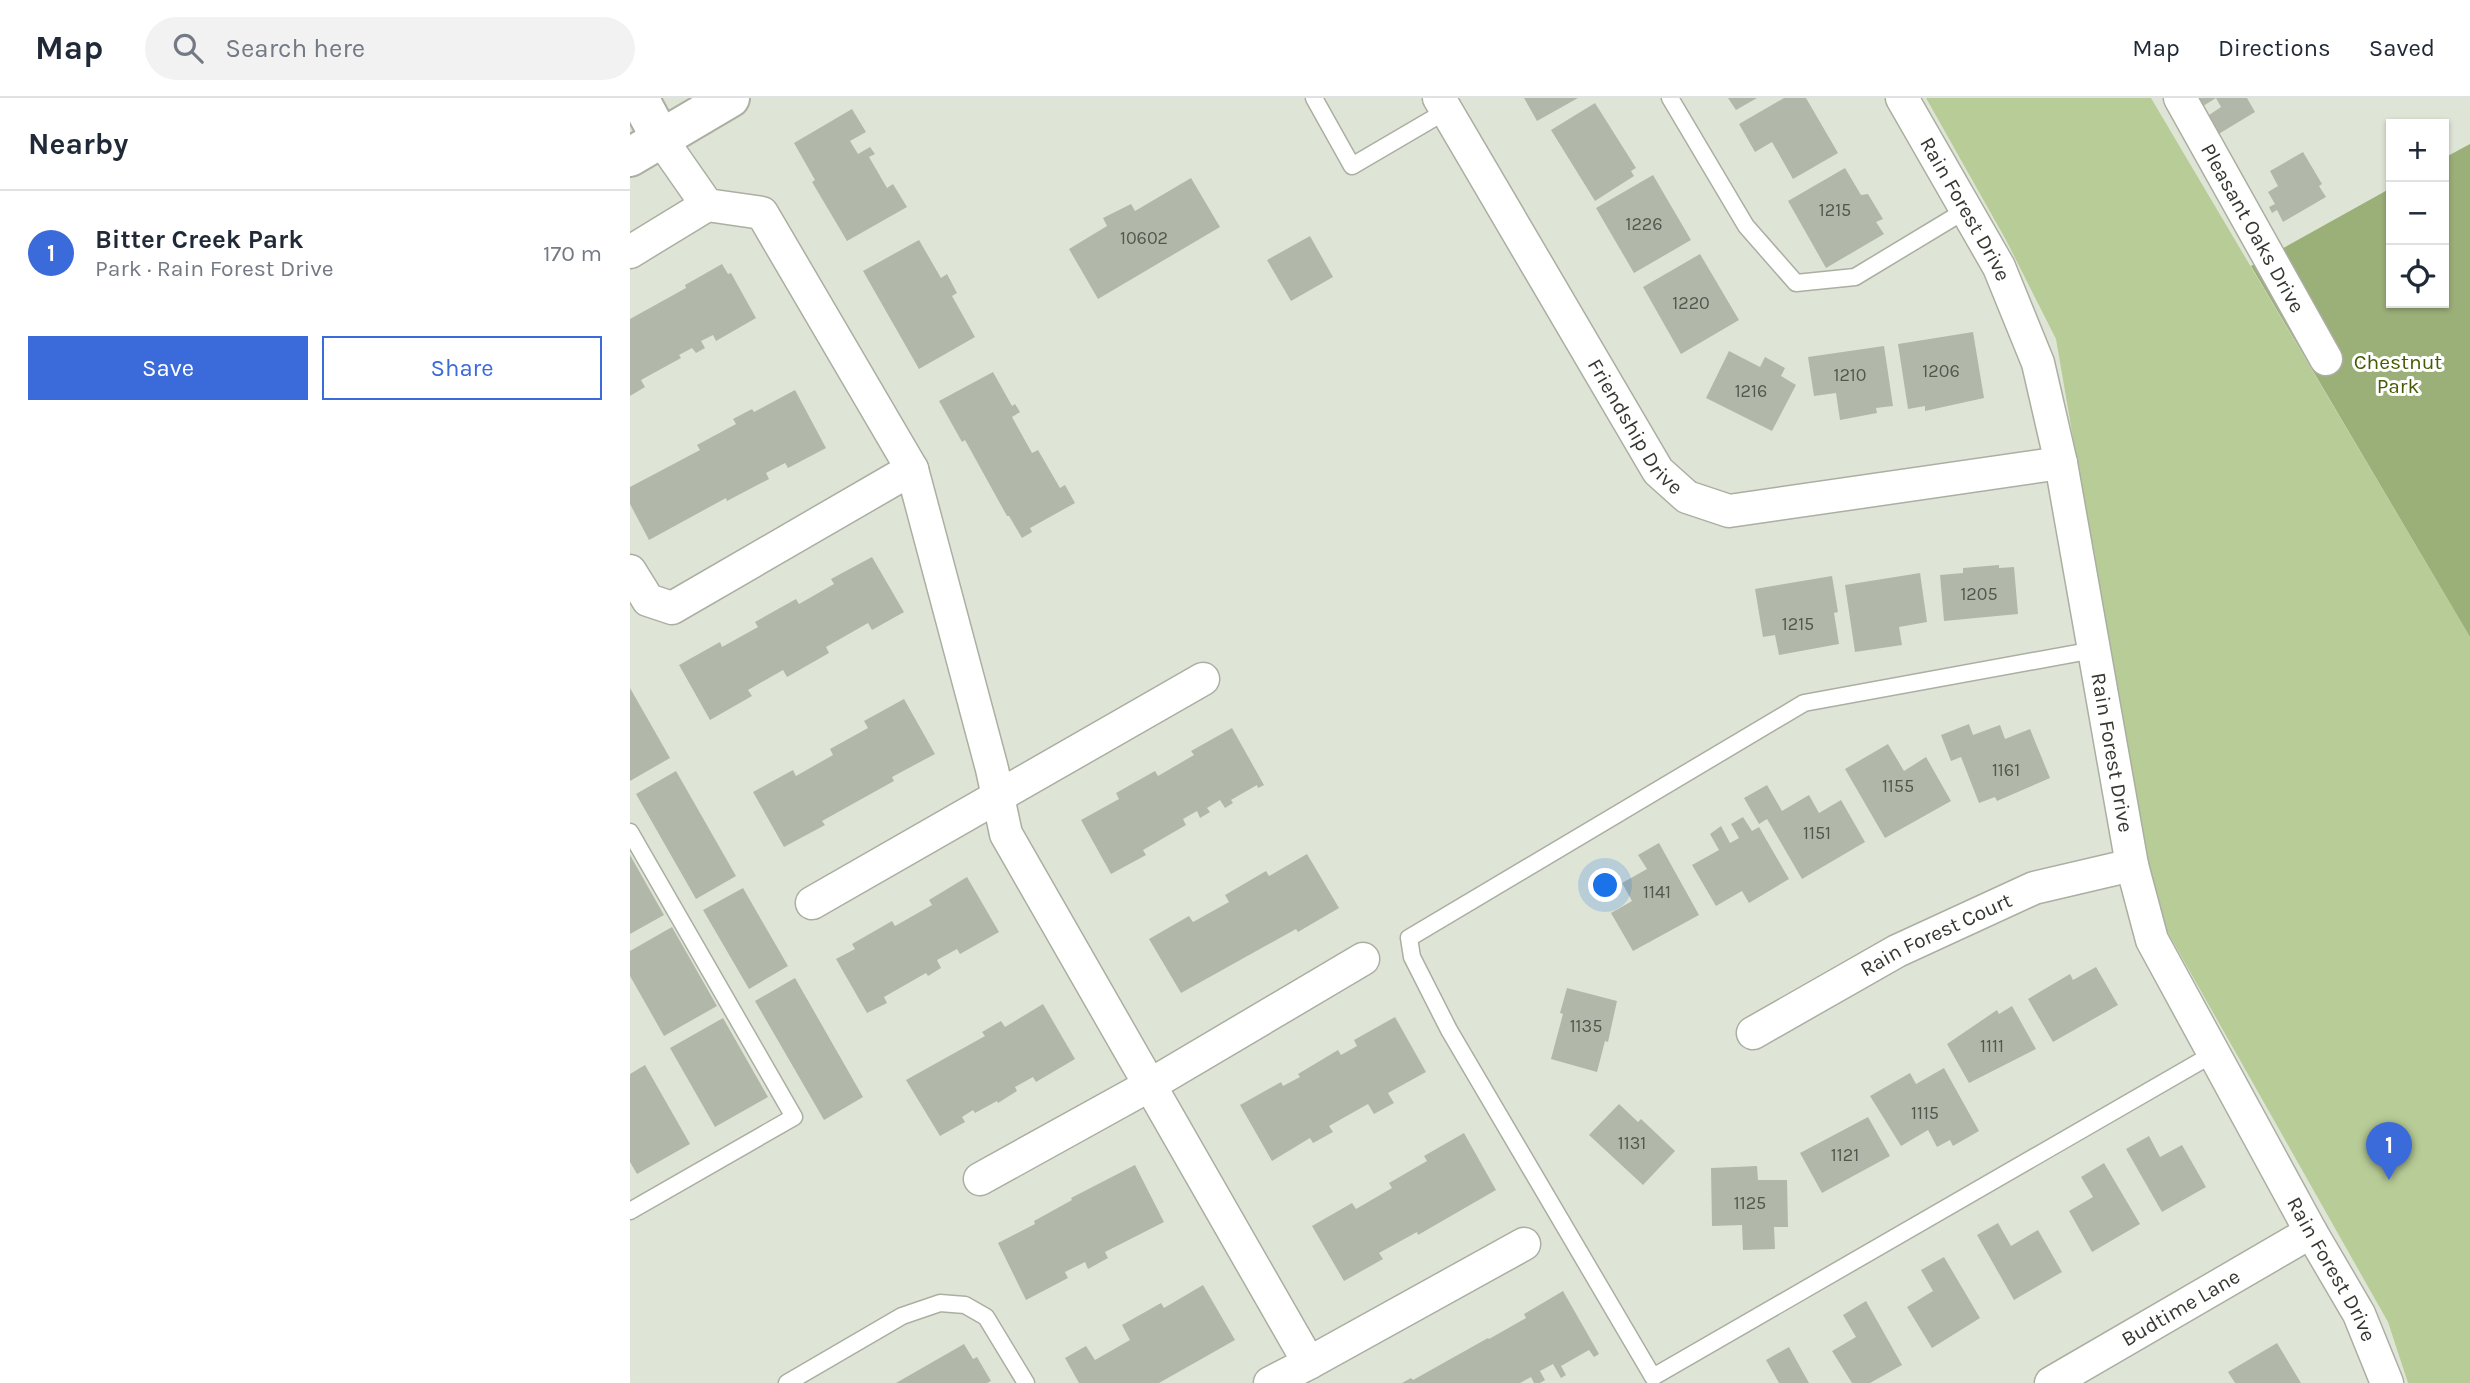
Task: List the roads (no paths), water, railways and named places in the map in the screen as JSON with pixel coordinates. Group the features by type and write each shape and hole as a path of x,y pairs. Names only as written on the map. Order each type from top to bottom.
{"main road":[{"path":"639,98 645,148 730,98"}],"street":[{"name":"Rain Forest Drive","path":"1902,98 1999,267 2038,363 2061,463 2132,865 2152,940 2311,1232 2359,1314 2387,1383"},
{"name":"Pleasant Oaks Drive","path":"2180,98 2326,359"},
{"name":"Friendship Drive","path":"1443,105 1658,471 1687,497 1729,512 2061,463"},
{"path":"645,148 707,205 762,213 912,470 1006,834 1309,1363"},
{"path":"630,252 707,205"},
{"path":"630,570 648,600 671,608 912,470"},
{"path":"812,903 1203,679"},
{"name":"Rain Forest Court","path":"1753,1033 1897,951 2034,888 2132,865"},
{"path":"980,1179 1150,1085 1363,959"},
{"name":"Budtime Lane","path":"2051,1383 2311,1232"},
{"path":"1270,1383 1524,1244"}],"lane":[{"path":"1314,98 1352,166 1443,105"},
{"path":"1670,98 1746,226 1796,282 1855,277 1966,209"},
{"path":"2094,650 1804,703 1409,938 1412,957 1449,1030 1648,1380 2213,1054"},
{"path":"630,832 794,1116 630,1211"},
{"path":"787,1383 902,1316 940,1303 965,1305 986,1317 1026,1383"}],"place":[{"name":"Bitter Creek Park","path":"2389,1180"}],"park label":[{"name":"Chestnut Park","path":"2398,374"}]}
